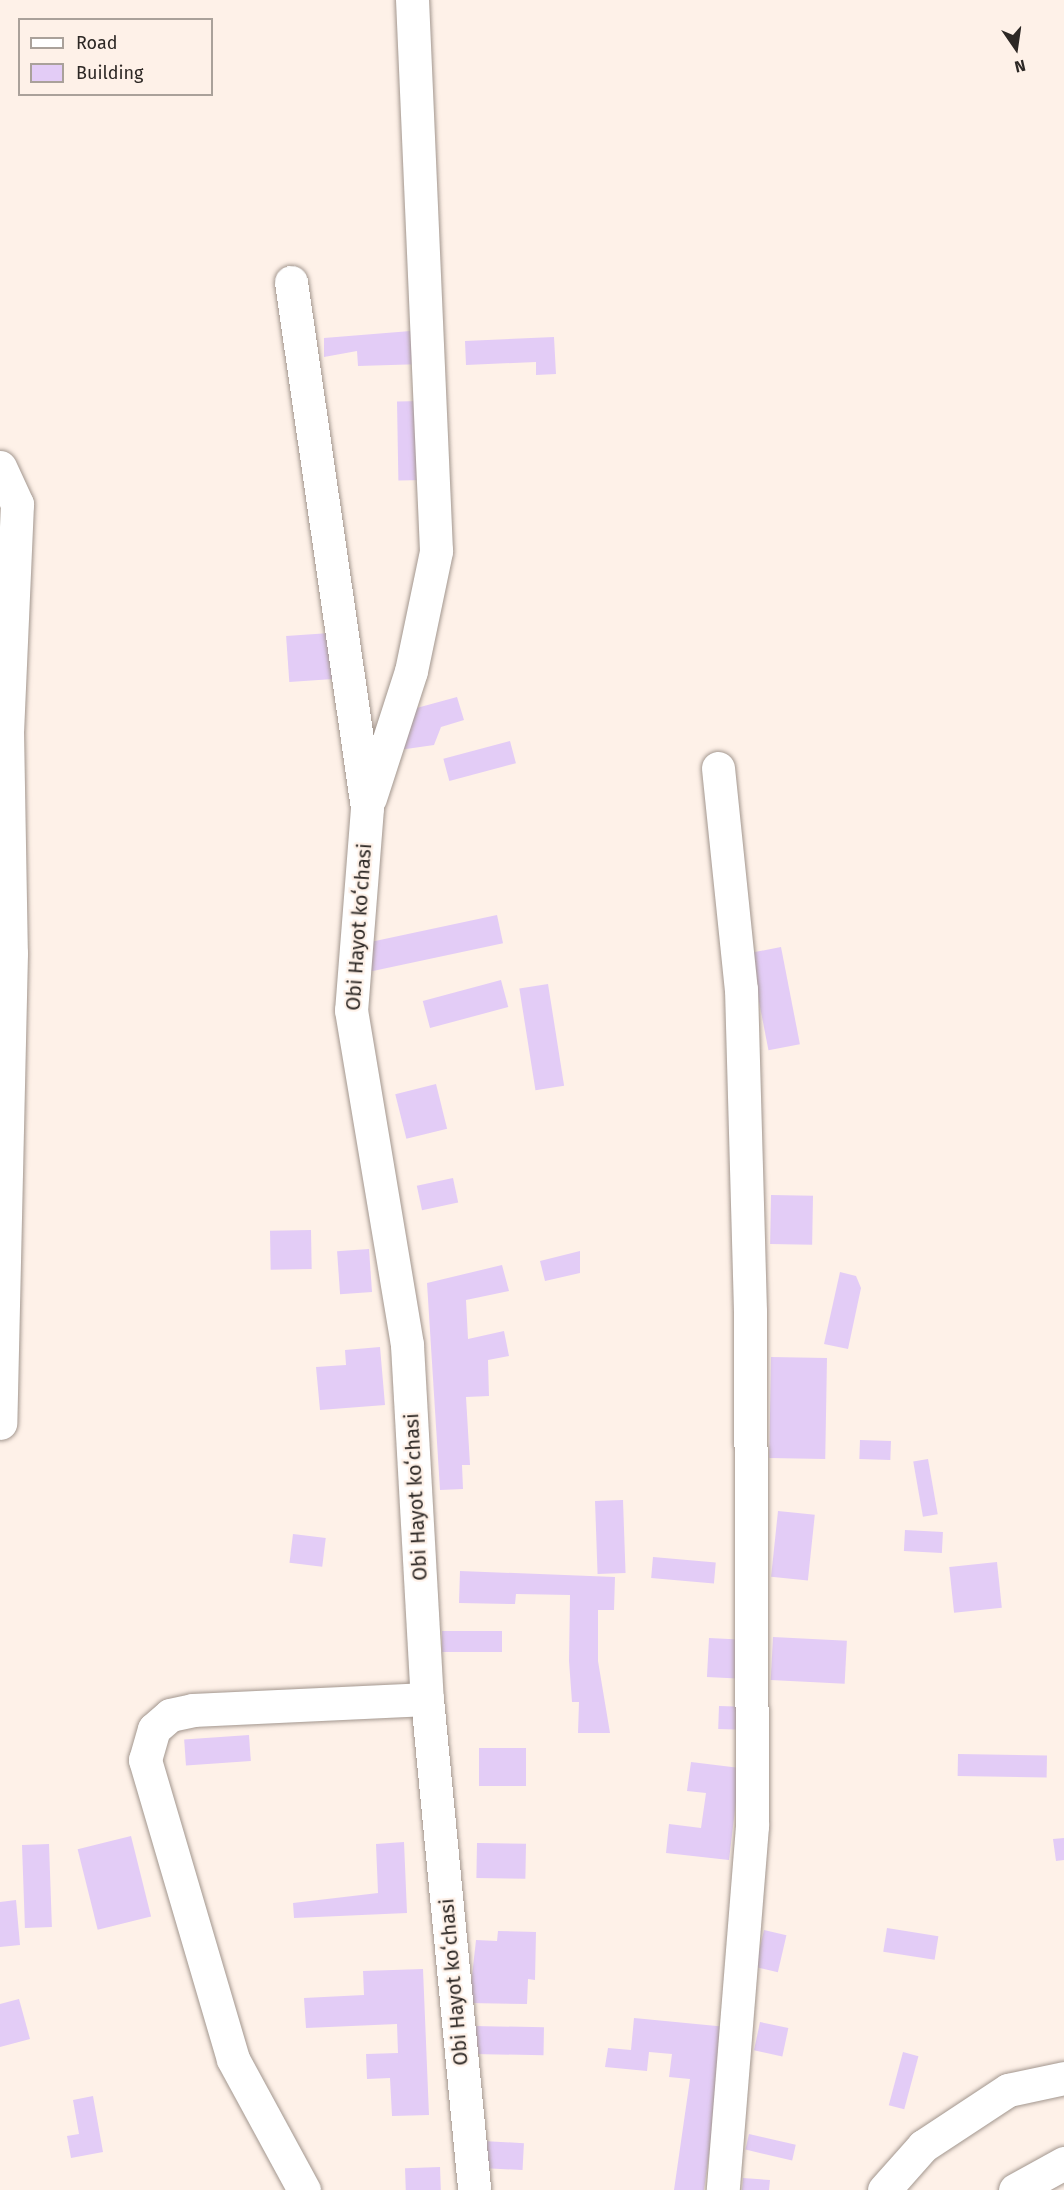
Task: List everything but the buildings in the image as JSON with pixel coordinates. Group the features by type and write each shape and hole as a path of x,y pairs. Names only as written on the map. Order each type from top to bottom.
{"street":[{"path":"367,808 411,671 436,551 429,298 412,0"},
{"path":"291,282 367,808"},
{"path":"0,467 18,504 7,730 12,953 0,1423"},
{"path":"718,768 741,1001 750,1312 752,1826 723,2190"},
{"name":"Obi Hayot koʻchasi","path":"367,808 351,1010 407,1345 427,1699 474,2190"},
{"path":"304,2190 233,2059 145,1760 154,1729 170,1715 192,1710 427,1699"},
{"path":"884,2190 923,2146 1008,2090 1064,2078"},
{"path":"1015,2190 1064,2163"}]}
